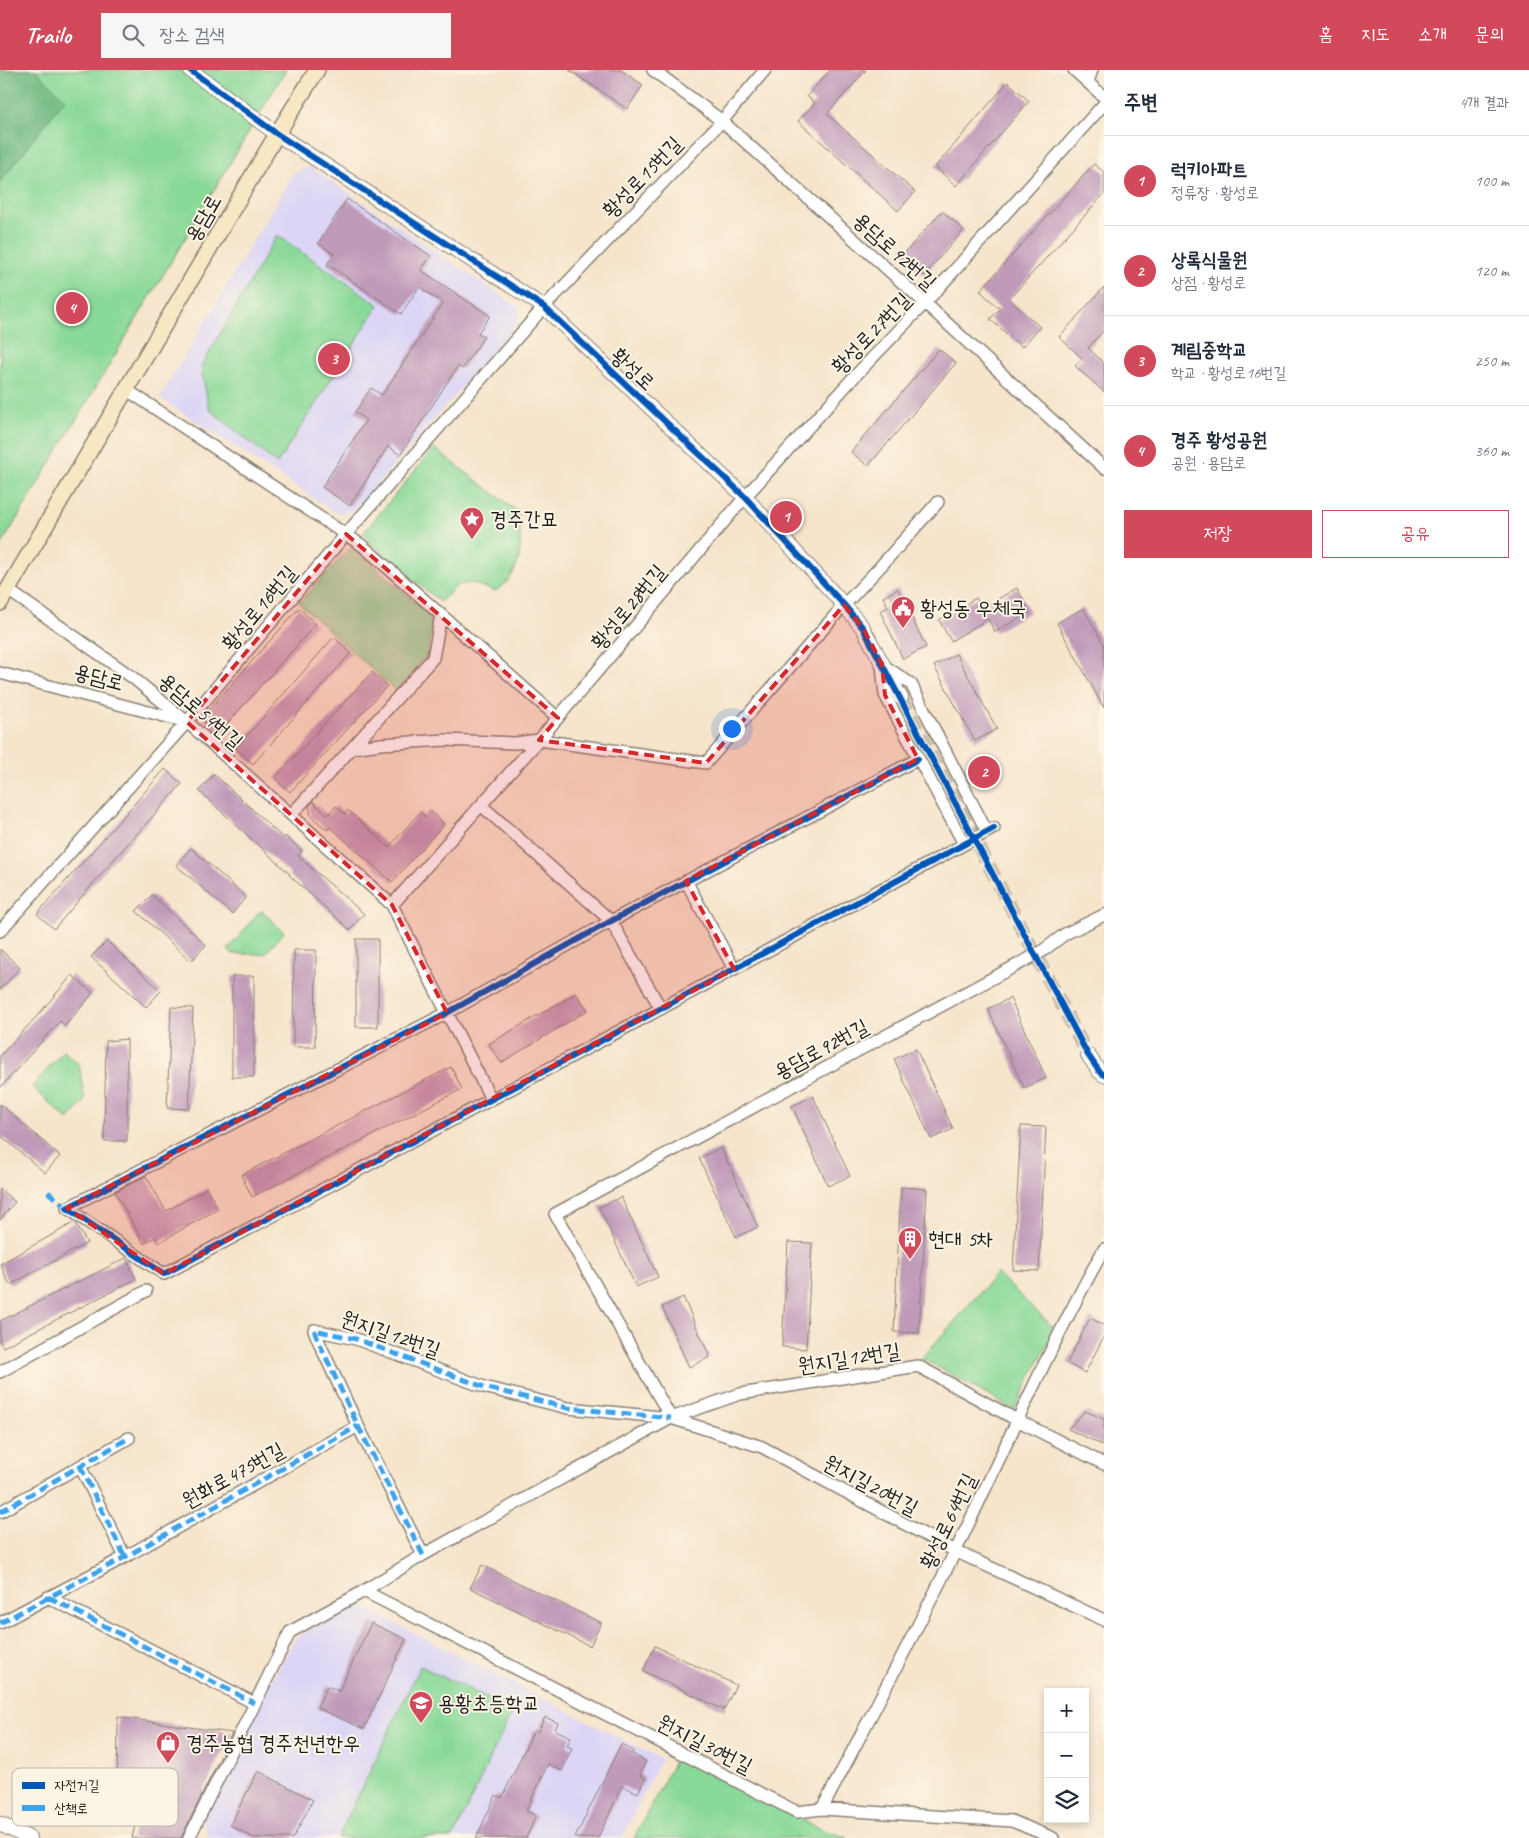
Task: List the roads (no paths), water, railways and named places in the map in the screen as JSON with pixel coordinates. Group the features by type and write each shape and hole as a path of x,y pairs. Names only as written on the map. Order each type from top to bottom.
{"main road":[{"name":"용담로","path":"0,603 277,134 317,70"}],"street":[{"name":"황성로","path":"190,70 277,134 544,307 745,497 844,605 863,628 900,698"},
{"name":"용담로92번길","path":"653,70 722,120 1104,468"},
{"name":"황성로15번길","path":"544,307 722,120 765,70"},
{"path":"1074,70 1104,97"},
{"path":"1088,82 1092,70"},
{"name":"황성로27번길","path":"745,497 925,303 1104,104"},
{"name":"황성로16번길","path":"1,929 187,722 346,534 544,307"},
{"path":"127,390 363,546 558,718"},
{"name":"황성로28번길","path":"392,905 539,740 745,497"},
{"path":"352,748 445,740 515,744 539,740 706,763 844,605 938,502"},
{"name":"용담로54번길","path":"8,590 132,677 187,722 392,905 490,1099"},
{"path":"291,815 433,658 441,615"},
{"path":"882,664 885,695 964,844"},
{"path":"882,664 911,684 991,830 661,1009 164,1274 67,1208 447,1013 611,921 918,759"},
{"name":"용담로","path":"0,673 187,722"},
{"path":"481,806 611,921 661,1009"},
{"path":"686,881 734,969"},
{"name":"용담로92번길","path":"671,1418 555,1214 1033,957 1065,934 1104,915"},
{"path":"1088,1055 1104,1075"},
{"name":"황성로64번길","path":"822,1809 955,1551 1075,1301 1104,1248"},
{"path":"0,1372 146,1291"},
{"name":"원지길12번길","path":"423,1555 358,1426 314,1330 356,1339 484,1387 568,1408 671,1418"},
{"name":"원지길12번길","path":"189,1838 290,1632 364,1591 423,1555 671,1418 740,1394 918,1366 1017,1420 1104,1464"},
{"name":"원지길20번길","path":"671,1418 762,1447 955,1551 1104,1620"},
{"name":"원화로475번길","path":"0,1623 125,1557 358,1426"},
{"path":"0,1512 129,1438"},
{"path":"80,1466 125,1557"},
{"name":"원지길30번길","path":"364,1591 797,1812 822,1809 1012,1821 1053,1838"},
{"path":"48,1597 254,1703"},
{"path":"0,1824 29,1838"}],"tunnel":[{"path":"901,698 1088,1055"}],"place":[{"name":"경주 황성공원","path":"72,308"},
{"name":"계림중학교","path":"334,359"},
{"name":"럭키아파트","path":"786,517"},
{"name":"경주간묘","path":"472,540"},
{"name":"황성동 우체국","path":"903,629"},
{"name":"상록식물원","path":"984,772"},
{"name":"현대 5차","path":"910,1260"},
{"name":"용황초등학교","path":"421,1724"},
{"name":"경주농협 경주천년한우","path":"168,1764"}]}
